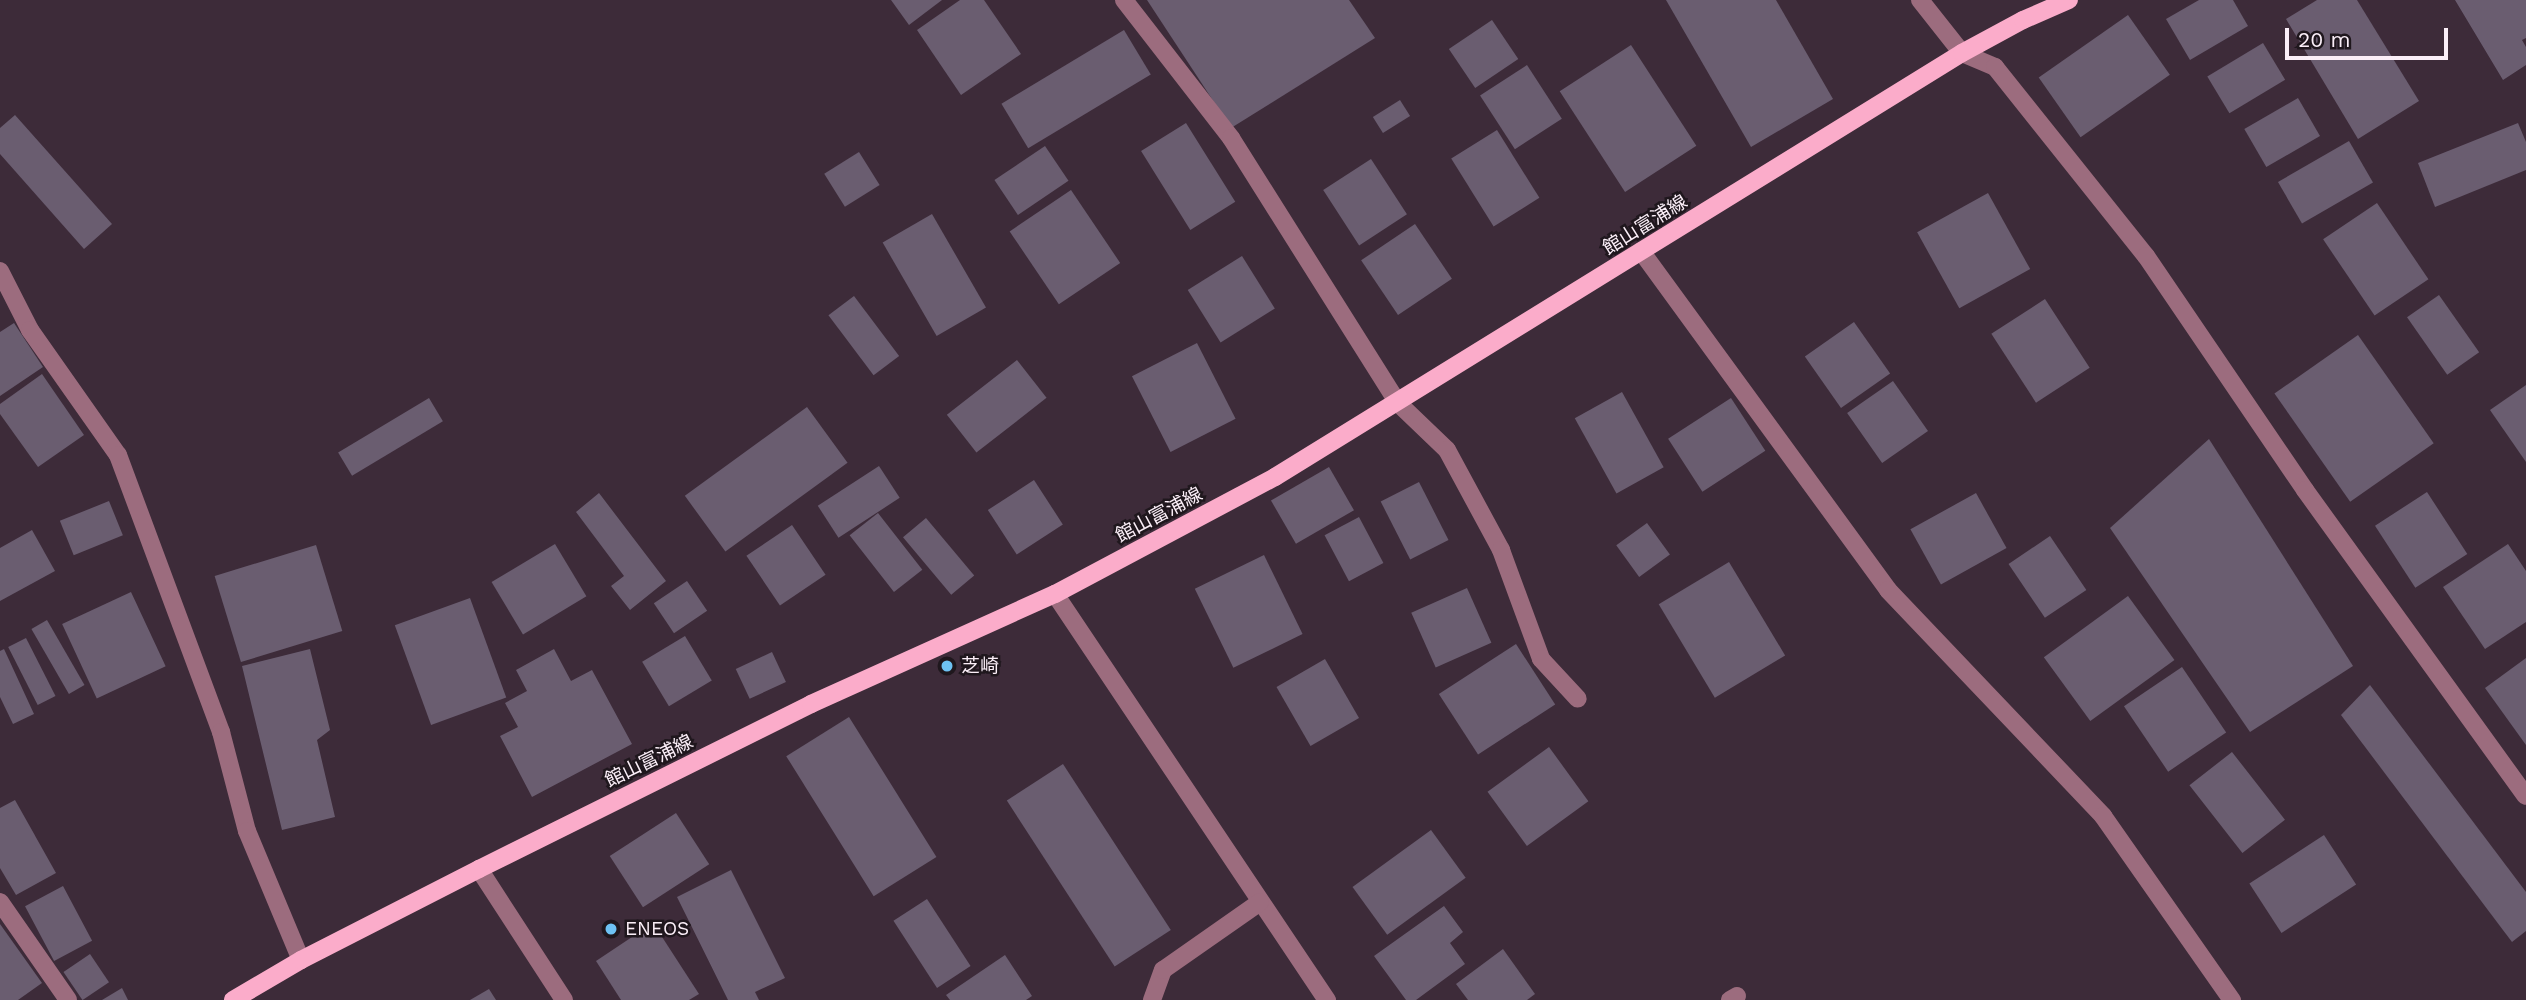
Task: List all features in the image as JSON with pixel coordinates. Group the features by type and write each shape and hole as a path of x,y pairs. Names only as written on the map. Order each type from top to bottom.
{"main road":[{"name":"館山富浦線","path":"233,1000 301,960 479,869 811,704 1055,594 1275,477 1962,53 2023,20 2069,0"}],"street":[{"path":"1124,0 1231,138 1397,402 1447,450 1501,550 1541,659 1578,699"},
{"path":"1920,0 1962,53 1995,67 2146,256 2305,491 2526,796"},
{"path":"1641,251 1888,590 2103,816 2232,1000"},
{"path":"0,271 30,330 118,455 221,732 247,831 301,960"},
{"path":"1055,594 1327,1000"},
{"path":"479,869 564,1000"},
{"path":"0,902 68,1000"},
{"path":"1152,1000 1163,970 1260,902"}],"building":[{"path":"891,0 942,0 909,25"},
{"path":"960,0 984,0 1021,54 961,95 917,30"},
{"path":"1147,0 1349,0 1375,38 1231,128"},
{"path":"1666,0 1776,0 1833,99 1751,147"},
{"path":"2199,0 2233,0 2248,26 2190,60 2166,19"},
{"path":"2317,0 2357,0 2419,101 2358,139 2286,19"},
{"path":"2455,0 2526,0 2526,38 2522,40 2526,47 2526,65 2503,80"},
{"path":"2128,15 2170,75 2081,137 2039,78"},
{"path":"1492,20 1518,59 1475,88 1449,49"},
{"path":"1124,30 1151,75 1028,148 1001,104"},
{"path":"2263,43 2285,80 2229,113 2207,76"},
{"path":"1631,45 1696,146 1625,192 1560,91"},
{"path":"1527,65 1562,119 1515,149 1480,95"},
{"path":"2298,98 2320,136 2266,167 2244,129"},
{"path":"1400,100 1410,116 1383,133 1373,117"},
{"path":"15,115 112,224 84,249 0,154 0,128"},
{"path":"1186,123 1235,202 1190,230 1141,151"},
{"path":"2518,123 2526,142 2526,170 2435,207 2418,163"},
{"path":"1497,130 1539,198 1494,226 1451,159"},
{"path":"2349,141 2373,183 2302,224 2278,182"},
{"path":"1045,146 1068,181 1018,215 994,180"},
{"path":"859,152 880,185 845,207 824,174"},
{"path":"1371,159 1407,214 1359,245 1323,190"},
{"path":"1071,190 1120,263 1059,304 1010,231"},
{"path":"1988,193 2030,269 1959,308 1917,232"},
{"path":"2377,203 2428,279 2375,316 2323,239"},
{"path":"932,214 986,308 937,336 883,242"},
{"path":"1415,224 1452,279 1398,315 1361,260"},
{"path":"1242,256 1275,309 1221,342 1188,290"},
{"path":"2439,295 2479,352 2447,375 2407,317"},
{"path":"854,296 899,356 874,375 828,315"},
{"path":"2045,299 2090,368 2036,403 1991,334"},
{"path":"1854,322 1890,374 1841,408 1805,356"},
{"path":"14,323 43,367 0,396 0,332"},
{"path":"2358,335 2434,443 2350,502 2274,394"},
{"path":"1197,343 1236,419 1171,452 1132,376"},
{"path":"1017,360 1047,398 976,453 947,415"},
{"path":"42,374 84,435 38,467 0,414 0,404"},
{"path":"1893,381 1928,431 1882,463 1847,413"},
{"path":"2526,385 2526,462 2490,410"},
{"path":"1622,392 1664,467 1616,493 1575,418"},
{"path":"429,398 443,421 352,476 338,453"},
{"path":"1731,398 1765,451 1702,492 1668,439"},
{"path":"807,407 848,463 725,552 685,496"},
{"path":"2209,439 2353,666 2250,732 2110,528"},
{"path":"879,466 900,498 838,538 818,506"},
{"path":"1329,467 1354,510 1296,544 1271,500"},
{"path":"1034,480 1063,524 1017,554 988,510"},
{"path":"1419,482 1449,540 1410,559 1381,502"},
{"path":"2427,492 2467,554 2415,588 2375,526"},
{"path":"599,493 666,581 630,610 611,586 624,576 576,512"},
{"path":"1976,493 2007,548 1941,584 1910,529"},
{"path":"109,501 123,535 74,555 60,521"},
{"path":"878,513 922,570 894,592 850,535"},
{"path":"1359,517 1383,563 1349,581 1325,535"},
{"path":"926,518 974,575 951,595 903,537"},
{"path":"1647,523 1670,555 1639,577 1616,545"},
{"path":"792,525 826,575 780,605 746,556"},
{"path":"32,530 55,571 0,601 0,548"},
{"path":"2050,536 2086,590 2045,618 2009,564"},
{"path":"555,544 586,596 523,634 492,582"},
{"path":"2508,544 2526,571 2526,622 2485,649 2443,587"},
{"path":"316,545 342,631 241,662 215,576"},
{"path":"1264,555 1303,634 1233,668 1195,589"},
{"path":"1729,562 1785,655 1715,698 1659,604"},
{"path":"687,581 707,611 674,633 654,603"},
{"path":"1467,588 1491,643 1436,668 1411,613"},
{"path":"131,592 166,666 97,698 62,624"},
{"path":"2128,596 2174,660 2090,721 2044,657"},
{"path":"470,598 506,698 431,725 395,625"},
{"path":"47,620 84,685 69,694 31,629"},
{"path":"685,636 712,681 669,706 642,662"},
{"path":"26,638 56,696 38,705 8,647"},
{"path":"1516,644 1555,704 1478,754 1439,694"},
{"path":"4,649 34,714 13,724 0,697 0,651"},
{"path":"310,649 330,730 317,740 335,817 282,830 242,666"},
{"path":"554,649 571,681 592,670 632,744 532,797 500,736 518,727 505,703 527,691 516,670"},
{"path":"772,652 786,682 750,699 736,669"},
{"path":"2526,658 2526,745 2485,688"},
{"path":"1325,659 1359,718 1311,746 1277,687"},
{"path":"2182,667 2226,732 2168,772 2124,706"},
{"path":"2370,685 2526,892 2526,931 2512,942 2341,715"},
{"path":"849,717 936,857 874,896 786,756"},
{"path":"1549,747 1588,801 1527,846 1488,792"},
{"path":"2232,752 2285,820 2242,853 2189,785"},
{"path":"1063,764 1171,930 1115,967 1007,800"},
{"path":"15,800 56,873 16,895 0,868 0,808"},
{"path":"676,813 709,864 643,907 610,856"},
{"path":"1431,830 1466,878 1387,935 1353,887"},
{"path":"2324,835 2356,884 2281,933 2249,883"},
{"path":"731,870 785,978 755,992 759,1000 728,1000 677,897"},
{"path":"63,886 92,941 54,961 25,906"},
{"path":"927,899 971,966 937,988 893,921"},
{"path":"1444,906 1463,932 1450,943 1465,964 1416,1000 1406,1000 1374,956"},
{"path":"653,923 699,994 689,1000 621,1000 596,961"},
{"path":"0,924 42,983 18,1000 0,1000"},
{"path":"1503,949 1535,994 1527,1000 1468,1000 1456,984"},
{"path":"90,954 109,982 82,1000 63,972"},
{"path":"1005,955 1032,996 1026,1000 950,1000 946,995"},
{"path":"122,988 128,1000 102,1000"},
{"path":"489,989 496,1000 470,1000"}],"place":[{"name":"芝崎","path":"947,666"},
{"name":"ENEOS","path":"611,929"}]}
